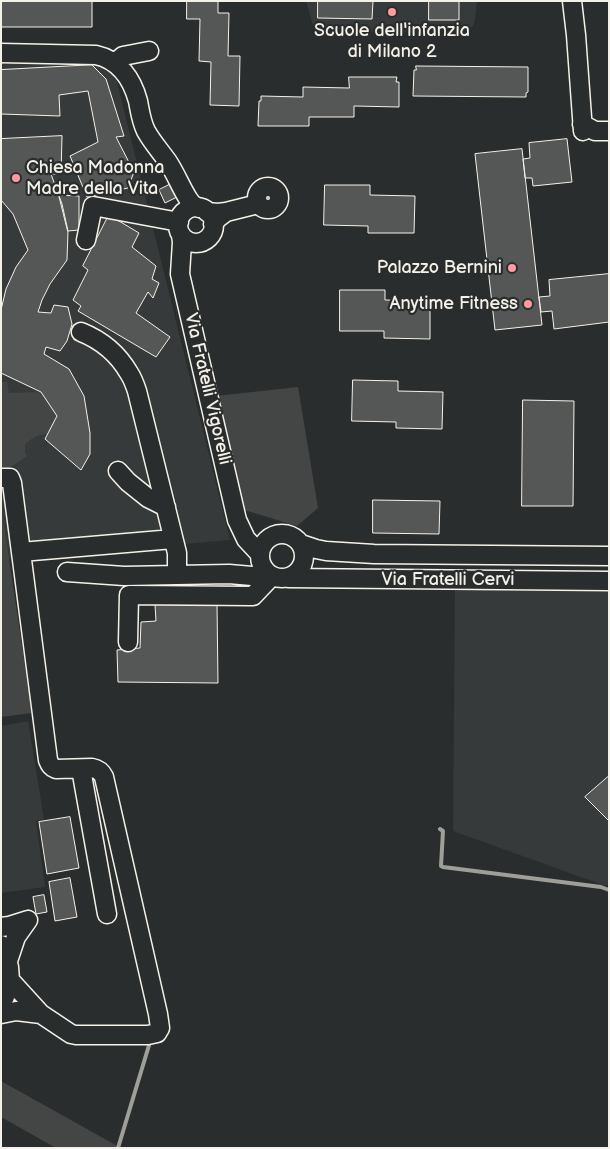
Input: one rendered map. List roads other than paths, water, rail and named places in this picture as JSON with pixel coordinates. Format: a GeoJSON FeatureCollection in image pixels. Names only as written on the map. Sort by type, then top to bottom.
{"type":"FeatureCollection","features":[{"type":"Feature","properties":{"kind":"street"},"geometry":{"type":"LineString","coordinates":[[572,1],[583,127],[595,131],[609,131]]}},
{"type":"Feature","properties":{"kind":"street"},"geometry":{"type":"LineString","coordinates":[[115,63],[124,56],[149,51]]}},
{"type":"Feature","properties":{"kind":"street"},"geometry":{"type":"LineString","coordinates":[[1,53],[96,55],[115,63],[125,74],[135,91],[146,130],[170,165],[192,204],[194,219],[186,240],[197,243]]}},
{"type":"Feature","properties":{"kind":"street"},"geometry":{"type":"LineString","coordinates":[[86,240],[93,206],[194,219],[218,218],[226,212],[258,204]]}},
{"type":"Feature","properties":{"kind":"street"},"geometry":{"type":"LineString","coordinates":[[180,262],[189,248],[204,241],[212,231],[194,219]]}},
{"type":"Feature","properties":{"kind":"street","name":"Via Fratelli Vigorelli"},"geometry":{"type":"LineString","coordinates":[[194,219],[182,242],[180,274],[236,516],[242,533],[270,568]]}},
{"type":"Feature","properties":{"kind":"street"},"geometry":{"type":"LineString","coordinates":[[81,332],[93,336],[118,358],[130,374],[138,391],[177,553],[178,575]]}},
{"type":"Feature","properties":{"kind":"street"},"geometry":{"type":"LineString","coordinates":[[118,471],[148,498],[166,508]]}},
{"type":"Feature","properties":{"kind":"street"},"geometry":{"type":"LineString","coordinates":[[1,478],[10,478],[12,483],[48,760],[52,767],[56,769],[98,769],[102,772],[160,1028],[157,1033],[152,1035],[76,1035],[68,1032],[41,1014],[10,980]]}},
{"type":"Feature","properties":{"kind":"street"},"geometry":{"type":"LineString","coordinates":[[67,572],[124,576],[229,574],[244,570],[270,568],[298,572],[304,561],[304,549],[301,544],[292,536],[286,534],[275,535],[257,532],[236,516]]}},
{"type":"Feature","properties":{"kind":"street"},"geometry":{"type":"LineString","coordinates":[[270,568],[262,548],[265,542],[275,535]]}},
{"type":"Feature","properties":{"kind":"street"},"geometry":{"type":"LineString","coordinates":[[22,552],[173,539]]}},
{"type":"Feature","properties":{"kind":"street","name":"Via Fratelli Cervi"},"geometry":{"type":"LineString","coordinates":[[301,544],[321,551],[374,554],[609,556]]}},
{"type":"Feature","properties":{"kind":"street"},"geometry":{"type":"LineString","coordinates":[[128,642],[129,595],[253,596],[270,568]]}},
{"type":"Feature","properties":{"kind":"street","name":"Via Fratelli Cervi"},"geometry":{"type":"LineString","coordinates":[[270,568],[609,581]]}},
{"type":"Feature","properties":{"kind":"street"},"geometry":{"type":"LineString","coordinates":[[81,769],[108,914]]}},
{"type":"Feature","properties":{"kind":"street"},"geometry":{"type":"LineString","coordinates":[[1,926],[9,926],[28,920],[5,953],[10,980],[1,1004]]}},
{"type":"Feature","properties":{"kind":"street"},"geometry":{"type":"LineString","coordinates":[[1,1014],[16,1011],[41,1014]]}},
{"type":"Feature","properties":{"kind":"waterway"},"geometry":{"type":"LineString","coordinates":[[440,829],[443,831],[441,866],[443,867],[601,887],[609,890]]}},
{"type":"Feature","properties":{"kind":"waterway"},"geometry":{"type":"LineString","coordinates":[[118,1148],[150,1042]]}},
{"type":"Feature","properties":{"kind":"place","name":"Scuole dell'infanzia di Milano 2"},"geometry":{"type":"Point","coordinates":[392,12]}},
{"type":"Feature","properties":{"kind":"place","name":"Chiesa Madonna Madre della Vita"},"geometry":{"type":"Point","coordinates":[16,178]}},
{"type":"Feature","properties":{"kind":"place","name":"Palazzo Bernini"},"geometry":{"type":"Point","coordinates":[512,268]}},
{"type":"Feature","properties":{"kind":"place","name":"Anytime Fitness"},"geometry":{"type":"Point","coordinates":[528,304]}}]}
